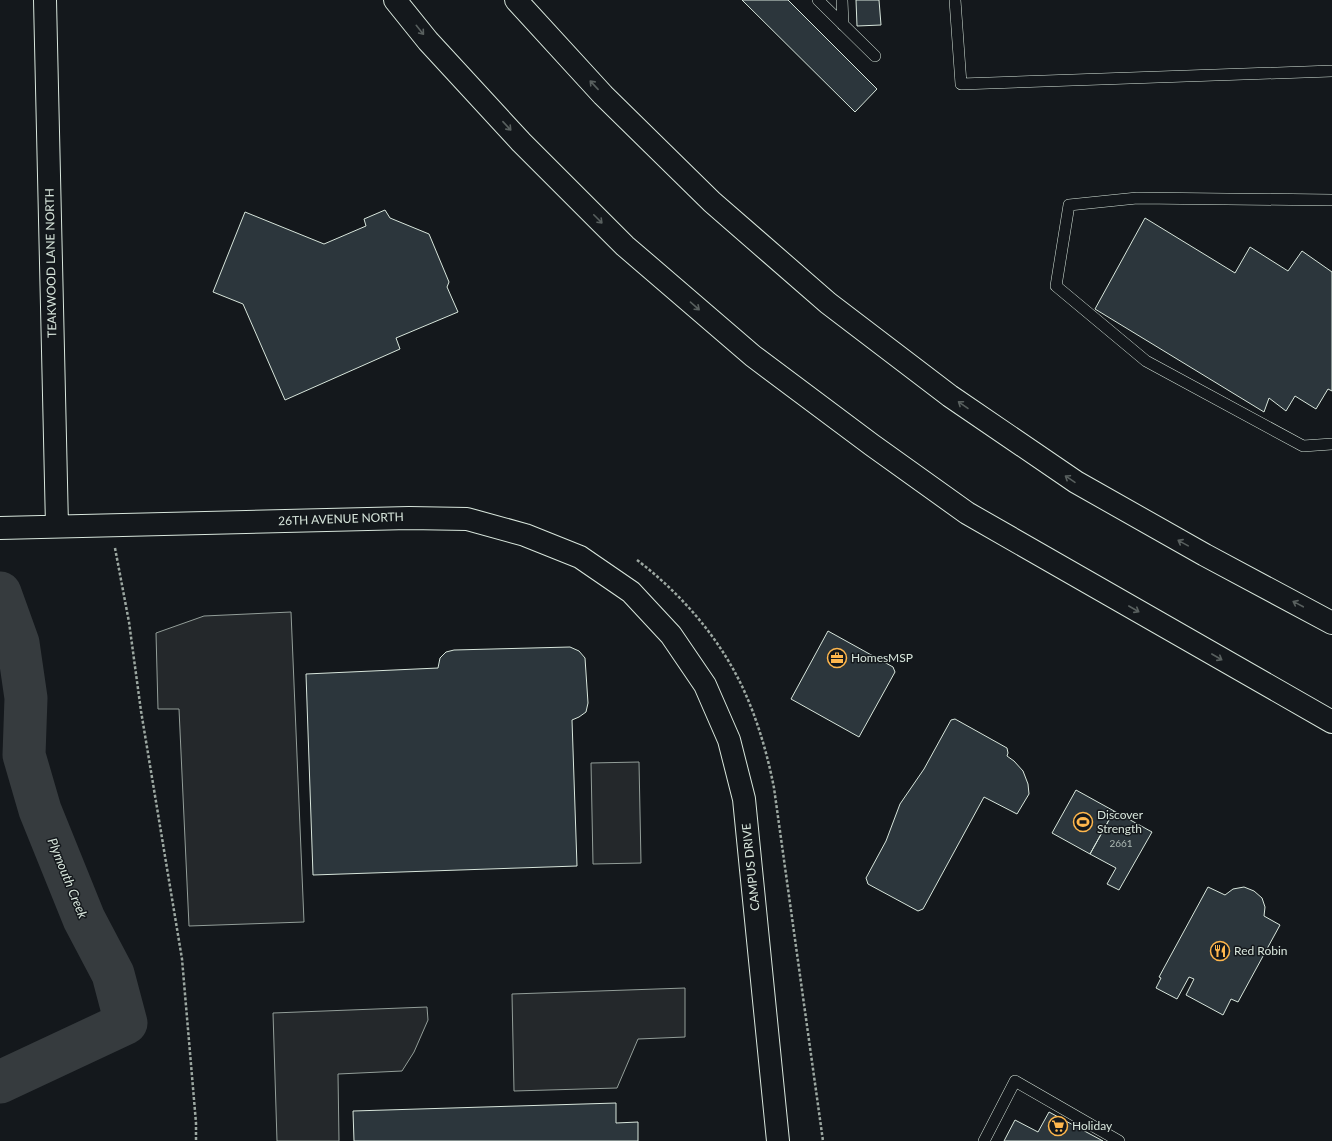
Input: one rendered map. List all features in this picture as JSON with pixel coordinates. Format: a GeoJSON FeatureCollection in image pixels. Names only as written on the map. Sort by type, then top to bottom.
{"type":"FeatureCollection","features":[{"type":"Feature","properties":{"kind":"main road","name":"TEAKWOOD LANE NORTH"},"geometry":{"type":"LineString","coordinates":[[45,0],[57,526]]}},
{"type":"Feature","properties":{"kind":"main road"},"geometry":{"type":"LineString","coordinates":[[395,0],[428,41],[521,142],[625,246],[753,356],[872,445],[967,513],[1332,722]]}},
{"type":"Feature","properties":{"kind":"main road"},"geometry":{"type":"LineString","coordinates":[[516,0],[603,95],[712,202],[828,303],[950,396],[1076,482],[1205,555],[1332,623]]}},
{"type":"Feature","properties":{"kind":"main road","name":"26TH AVENUE NORTH"},"geometry":{"type":"LineString","coordinates":[[0,528],[409,518],[467,519],[525,535],[580,557],[631,592],[654,616]]}},
{"type":"Feature","properties":{"kind":"main road","name":"CAMPUS DRIVE"},"geometry":{"type":"LineString","coordinates":[[654,616],[671,634],[705,685],[729,740],[744,799],[778,1141]]}},
{"type":"Feature","properties":{"kind":"lane"},"geometry":{"type":"LineString","coordinates":[[818,0],[875,56]]}},
{"type":"Feature","properties":{"kind":"lane"},"geometry":{"type":"LineString","coordinates":[[842,0],[843,25]]}},
{"type":"Feature","properties":{"kind":"lane"},"geometry":{"type":"LineString","coordinates":[[955,0],[960,84],[1332,71]]}},
{"type":"Feature","properties":{"kind":"lane"},"geometry":{"type":"LineString","coordinates":[[1332,200],[1137,198],[1069,205],[1056,286],[1146,361],[1303,446],[1332,444]]}},
{"type":"Feature","properties":{"kind":"lane"},"geometry":{"type":"LineString","coordinates":[[984,1141],[1015,1082],[1119,1141]]}},
{"type":"Feature","properties":{"kind":"path"},"geometry":{"type":"LineString","coordinates":[[111,525],[129,622],[141,711],[182,959],[196,1123],[196,1141]]}},
{"type":"Feature","properties":{"kind":"shaded area"},"geometry":{"type":"Polygon","coordinates":[[[291,612],[304,922],[189,926],[179,709],[158,709],[156,633],[204,616],[291,612]]]}},
{"type":"Feature","properties":{"kind":"shaded area"},"geometry":{"type":"Polygon","coordinates":[[[639,762],[641,863],[593,864],[591,763],[639,762]]]}},
{"type":"Feature","properties":{"kind":"shaded area"},"geometry":{"type":"Polygon","coordinates":[[[685,988],[685,1037],[638,1039],[617,1088],[514,1091],[512,994],[685,988]]]}},
{"type":"Feature","properties":{"kind":"shaded area"},"geometry":{"type":"Polygon","coordinates":[[[427,1007],[428,1020],[414,1052],[402,1071],[338,1074],[339,1141],[277,1141],[273,1013],[427,1007]]]}},
{"type":"Feature","properties":{"kind":"building"},"geometry":{"type":"Polygon","coordinates":[[[742,0],[788,0],[877,89],[855,112],[742,0]]]}},
{"type":"Feature","properties":{"kind":"building"},"geometry":{"type":"Polygon","coordinates":[[[856,0],[879,0],[881,25],[857,26],[856,0]]]}},
{"type":"Feature","properties":{"kind":"building"},"geometry":{"type":"Polygon","coordinates":[[[385,210],[390,218],[429,234],[449,282],[447,287],[458,312],[396,338],[400,349],[285,400],[243,304],[213,292],[245,212],[324,244],[366,226],[364,219],[385,210]]]}},
{"type":"Feature","properties":{"kind":"building"},"geometry":{"type":"Polygon","coordinates":[[[1145,218],[1235,273],[1250,247],[1288,271],[1302,251],[1332,272],[1332,391],[1328,389],[1316,409],[1295,396],[1286,411],[1269,398],[1264,412],[1095,309],[1145,218]]]}},
{"type":"Feature","properties":{"kind":"building"},"geometry":{"type":"Polygon","coordinates":[[[828,631],[893,667],[895,672],[859,737],[791,699],[828,631]]]}},
{"type":"Feature","properties":{"kind":"building"},"geometry":{"type":"Polygon","coordinates":[[[570,647],[579,651],[585,658],[588,703],[586,712],[572,720],[577,866],[313,875],[306,674],[438,668],[440,658],[446,652],[454,650],[570,647]]]}},
{"type":"Feature","properties":{"kind":"building"},"geometry":{"type":"Polygon","coordinates":[[[955,719],[1007,748],[1007,756],[1023,771],[1028,784],[1029,794],[1017,814],[984,797],[923,909],[918,911],[868,884],[866,878],[886,841],[900,804],[924,769],[951,720],[955,719]]]}},
{"type":"Feature","properties":{"kind":"building","name":"Discover Strength"},"geometry":{"type":"Polygon","coordinates":[[[1076,790],[1114,811],[1090,854],[1052,833],[1076,790]]]}},
{"type":"Feature","properties":{"kind":"building"},"geometry":{"type":"Polygon","coordinates":[[[1114,811],[1152,832],[1119,890],[1107,884],[1116,868],[1090,854],[1114,811]]]}},
{"type":"Feature","properties":{"kind":"building","name":"Red Robin"},"geometry":{"type":"Polygon","coordinates":[[[1208,887],[1225,895],[1233,889],[1244,887],[1254,891],[1262,898],[1265,907],[1264,916],[1280,925],[1238,1002],[1231,999],[1223,1015],[1186,995],[1194,979],[1189,977],[1177,999],[1156,988],[1161,978],[1159,977],[1208,887]]]}},
{"type":"Feature","properties":{"kind":"building"},"geometry":{"type":"Polygon","coordinates":[[[616,1103],[616,1123],[638,1122],[638,1141],[354,1141],[353,1111],[616,1103]]]}},
{"type":"Feature","properties":{"kind":"building","name":"Holiday"},"geometry":{"type":"Polygon","coordinates":[[[1049,1112],[1103,1141],[1004,1141],[1015,1120],[1038,1132],[1049,1112]]]}},
{"type":"Feature","properties":{"kind":"waterway","name":"Plymouth Creek"},"geometry":{"type":"LineString","coordinates":[[0,593],[18,643],[26,698],[24,755],[40,810],[84,919],[113,974],[126,1023],[0,1082]]}},
{"type":"Feature","properties":{"kind":"place","name":"HomesMSP"},"geometry":{"type":"Point","coordinates":[837,658]}},
{"type":"Feature","properties":{"kind":"place","name":"Discover Strength"},"geometry":{"type":"Point","coordinates":[1083,822]}},
{"type":"Feature","properties":{"kind":"place","name":"Red Robin"},"geometry":{"type":"Point","coordinates":[1220,951]}},
{"type":"Feature","properties":{"kind":"place","name":"Holiday"},"geometry":{"type":"Point","coordinates":[1058,1126]}}]}
